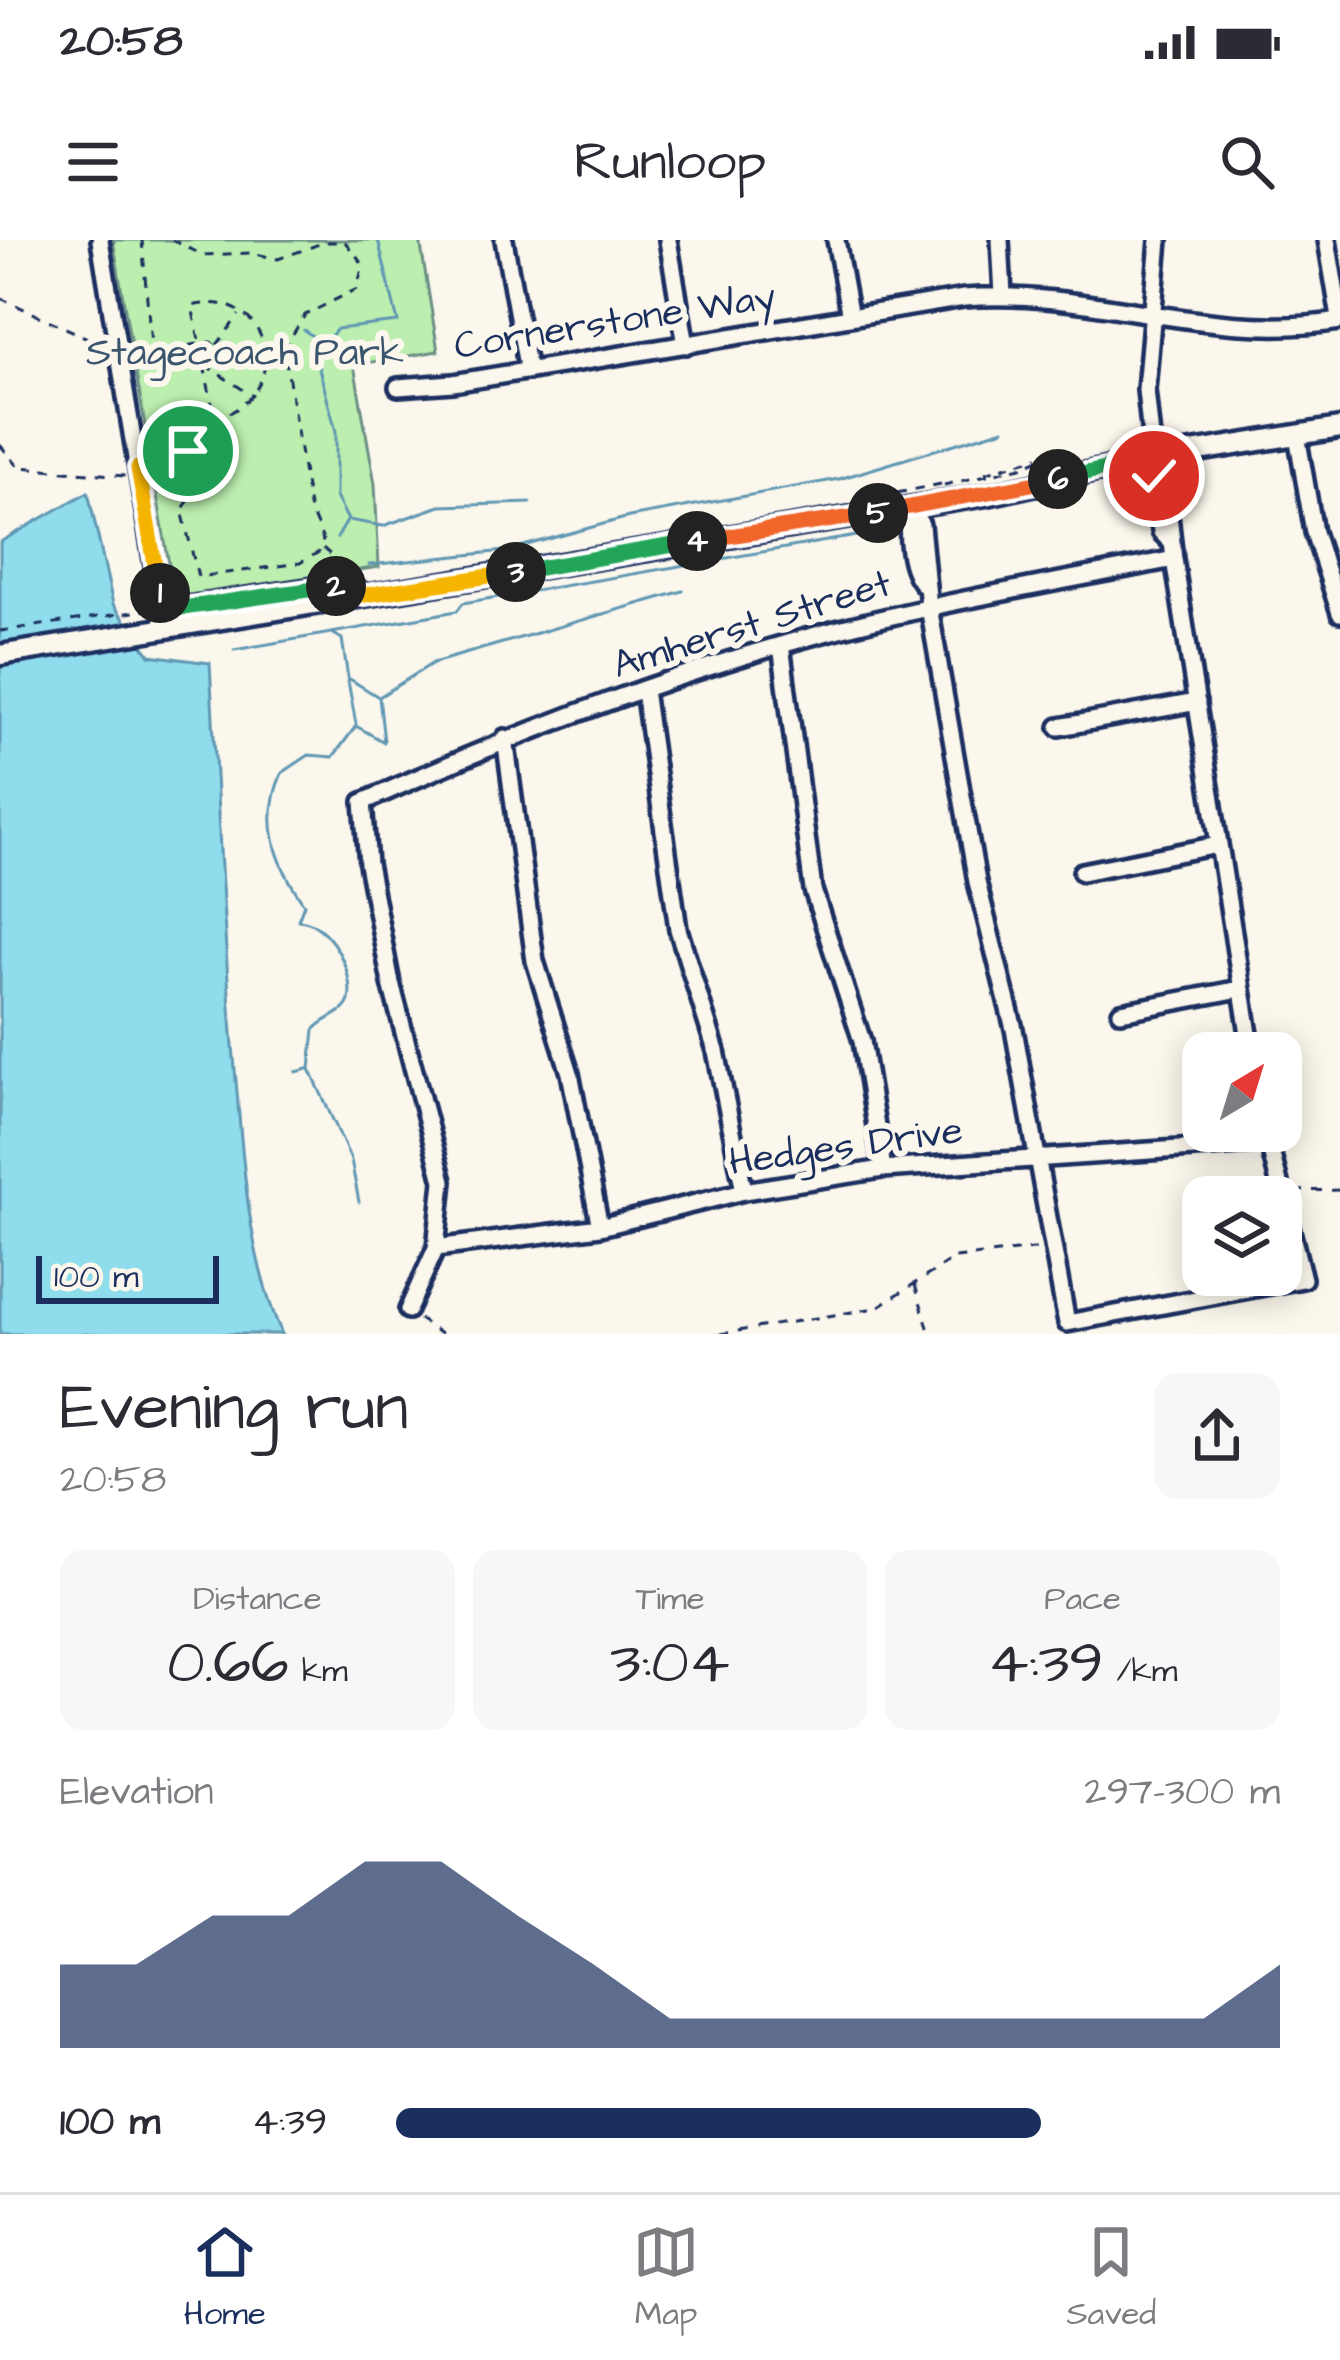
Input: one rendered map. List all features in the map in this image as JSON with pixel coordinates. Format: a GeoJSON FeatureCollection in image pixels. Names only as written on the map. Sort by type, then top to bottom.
{"type":"FeatureCollection","features":[{"type":"Feature","properties":{"kind":"main road"},"geometry":{"type":"LineString","coordinates":[[0,655],[910,508],[1155,458],[1340,428]]}},
{"type":"Feature","properties":{"kind":"main road"},"geometry":{"type":"LineString","coordinates":[[153,601],[183,608],[330,586],[365,595]]}},
{"type":"Feature","properties":{"kind":"street"},"geometry":{"type":"LineString","coordinates":[[100,240],[153,601],[164,627]]}},
{"type":"Feature","properties":{"kind":"street"},"geometry":{"type":"LineString","coordinates":[[504,240],[528,371]]}},
{"type":"Feature","properties":{"kind":"street"},"geometry":{"type":"LineString","coordinates":[[668,240],[686,345]]}},
{"type":"Feature","properties":{"kind":"street"},"geometry":{"type":"LineString","coordinates":[[836,240],[850,317]]}},
{"type":"Feature","properties":{"kind":"street"},"geometry":{"type":"LineString","coordinates":[[1000,240],[1003,295]]}},
{"type":"Feature","properties":{"kind":"street"},"geometry":{"type":"LineString","coordinates":[[1159,240],[1146,390],[1161,532],[1172,542],[1248,1032]]}},
{"type":"Feature","properties":{"kind":"street"},"geometry":{"type":"LineString","coordinates":[[1327,240],[1340,320]]}},
{"type":"Feature","properties":{"kind":"street","name":"Cornerstone Way"},"geometry":{"type":"LineString","coordinates":[[398,387],[528,371],[1003,295],[1045,295],[1152,315],[1285,330],[1340,320]]}},
{"type":"Feature","properties":{"kind":"street"},"geometry":{"type":"LineString","coordinates":[[132,472],[181,460],[195,428]]}},
{"type":"Feature","properties":{"kind":"street"},"geometry":{"type":"LineString","coordinates":[[1297,435],[1314,532],[1340,613]]}},
{"type":"Feature","properties":{"kind":"street"},"geometry":{"type":"LineString","coordinates":[[910,508],[908,527],[916,578],[926,587],[977,882],[1014,1029],[1067,1323],[1212,1296]]}},
{"type":"Feature","properties":{"kind":"street","name":"Amherst Street"},"geometry":{"type":"LineString","coordinates":[[436,1248],[443,1181],[392,983],[368,864],[363,802],[505,738],[781,645],[929,607],[1174,560]]}},
{"type":"Feature","properties":{"kind":"street"},"geometry":{"type":"LineString","coordinates":[[781,645],[813,890],[862,1041],[883,1169]]}},
{"type":"Feature","properties":{"kind":"street"},"geometry":{"type":"LineString","coordinates":[[644,690],[677,929],[716,1051],[744,1191]]}},
{"type":"Feature","properties":{"kind":"street"},"geometry":{"type":"LineString","coordinates":[[1060,728],[1197,702]]}},
{"type":"Feature","properties":{"kind":"street"},"geometry":{"type":"LineString","coordinates":[[505,738],[535,961],[570,1073],[600,1227]]}},
{"type":"Feature","properties":{"kind":"street"},"geometry":{"type":"LineString","coordinates":[[1082,872],[1218,845]]}},
{"type":"Feature","properties":{"kind":"street"},"geometry":{"type":"LineString","coordinates":[[1121,1012],[1240,988]]}},
{"type":"Feature","properties":{"kind":"street","name":"Hedges Drive"},"geometry":{"type":"LineString","coordinates":[[436,1248],[600,1227],[744,1191],[883,1169],[1182,1145]]}},
{"type":"Feature","properties":{"kind":"street"},"geometry":{"type":"LineString","coordinates":[[408,1310],[436,1248]]}},
{"type":"Feature","properties":{"kind":"path"},"geometry":{"type":"LineString","coordinates":[[142,240],[151,345],[165,349],[200,342],[217,345],[228,358],[284,348]]}},
{"type":"Feature","properties":{"kind":"path"},"geometry":{"type":"LineString","coordinates":[[172,240],[203,255],[252,253],[278,259],[325,242],[351,244],[363,264],[357,289],[304,314],[284,348],[309,507],[322,547],[348,571]]}},
{"type":"Feature","properties":{"kind":"path"},"geometry":{"type":"LineString","coordinates":[[0,298],[104,346]]}},
{"type":"Feature","properties":{"kind":"path"},"geometry":{"type":"LineString","coordinates":[[195,428],[238,412],[254,397],[267,372],[266,351],[249,318],[229,306],[192,306],[212,420]]}},
{"type":"Feature","properties":{"kind":"path"},"geometry":{"type":"LineString","coordinates":[[217,345],[240,313]]}},
{"type":"Feature","properties":{"kind":"path"},"geometry":{"type":"LineString","coordinates":[[204,364],[254,397]]}},
{"type":"Feature","properties":{"kind":"path"},"geometry":{"type":"LineString","coordinates":[[0,445],[19,467],[132,472]]}},
{"type":"Feature","properties":{"kind":"path"},"geometry":{"type":"LineString","coordinates":[[196,450],[204,474],[182,510],[198,577],[300,563],[322,547]]}},
{"type":"Feature","properties":{"kind":"path"},"geometry":{"type":"LineString","coordinates":[[894,494],[1057,451]]}},
{"type":"Feature","properties":{"kind":"path"},"geometry":{"type":"LineString","coordinates":[[0,631],[153,601]]}},
{"type":"Feature","properties":{"kind":"path"},"geometry":{"type":"LineString","coordinates":[[1302,1191],[1340,1190]]}},
{"type":"Feature","properties":{"kind":"path"},"geometry":{"type":"LineString","coordinates":[[720,1334],[876,1308],[955,1258],[1027,1254],[1053,1244]]}},
{"type":"Feature","properties":{"kind":"path"},"geometry":{"type":"LineString","coordinates":[[915,1283],[930,1334]]}},
{"type":"Feature","properties":{"kind":"path"},"geometry":{"type":"LineString","coordinates":[[408,1310],[441,1334]]}},
{"type":"Feature","properties":{"kind":"green space","name":"Stagecoach Park"},"geometry":{"type":"Polygon","coordinates":[[[113,240],[420,240],[438,351],[354,365],[375,484],[379,567],[188,597],[172,582],[113,240]]]}},
{"type":"Feature","properties":{"kind":"water"},"geometry":{"type":"Polygon","coordinates":[[[88,492],[113,604],[150,655],[210,663],[228,985],[246,1184],[262,1276],[282,1334],[0,1334],[0,542],[88,492]]]}},
{"type":"Feature","properties":{"kind":"waterway"},"geometry":{"type":"LineString","coordinates":[[378,240],[398,322],[337,329],[315,354],[336,431],[336,497],[348,520],[383,526],[440,506],[530,503]]}},
{"type":"Feature","properties":{"kind":"waterway"},"geometry":{"type":"LineString","coordinates":[[304,330],[319,341]]}},
{"type":"Feature","properties":{"kind":"waterway"},"geometry":{"type":"LineString","coordinates":[[369,565],[505,551],[629,517],[839,479],[1004,429]]}},
{"type":"Feature","properties":{"kind":"waterway"},"geometry":{"type":"LineString","coordinates":[[337,538],[347,521]]}},
{"type":"Feature","properties":{"kind":"waterway"},"geometry":{"type":"LineString","coordinates":[[234,650],[457,611],[463,603],[874,533]]}},
{"type":"Feature","properties":{"kind":"waterway"},"geometry":{"type":"LineString","coordinates":[[359,1202],[351,1160],[310,1069],[314,1030],[347,1005],[348,976],[329,938],[298,920],[304,904],[279,857],[272,825],[282,773],[309,755],[333,757],[356,726],[384,742],[379,697],[433,663],[683,591]]}},
{"type":"Feature","properties":{"kind":"waterway"},"geometry":{"type":"LineString","coordinates":[[332,633],[342,639],[348,678],[377,696]]}},
{"type":"Feature","properties":{"kind":"waterway"},"geometry":{"type":"LineString","coordinates":[[348,681],[356,724]]}},
{"type":"Feature","properties":{"kind":"waterway"},"geometry":{"type":"LineString","coordinates":[[296,1072],[308,1069]]}},
{"type":"Feature","properties":{"kind":"route"},"geometry":{"type":"LineString","coordinates":[[188,451],[171,465],[138,468],[158,592],[183,608],[330,586],[365,595],[506,574],[987,495],[1155,458],[1154,476]]}}]}
